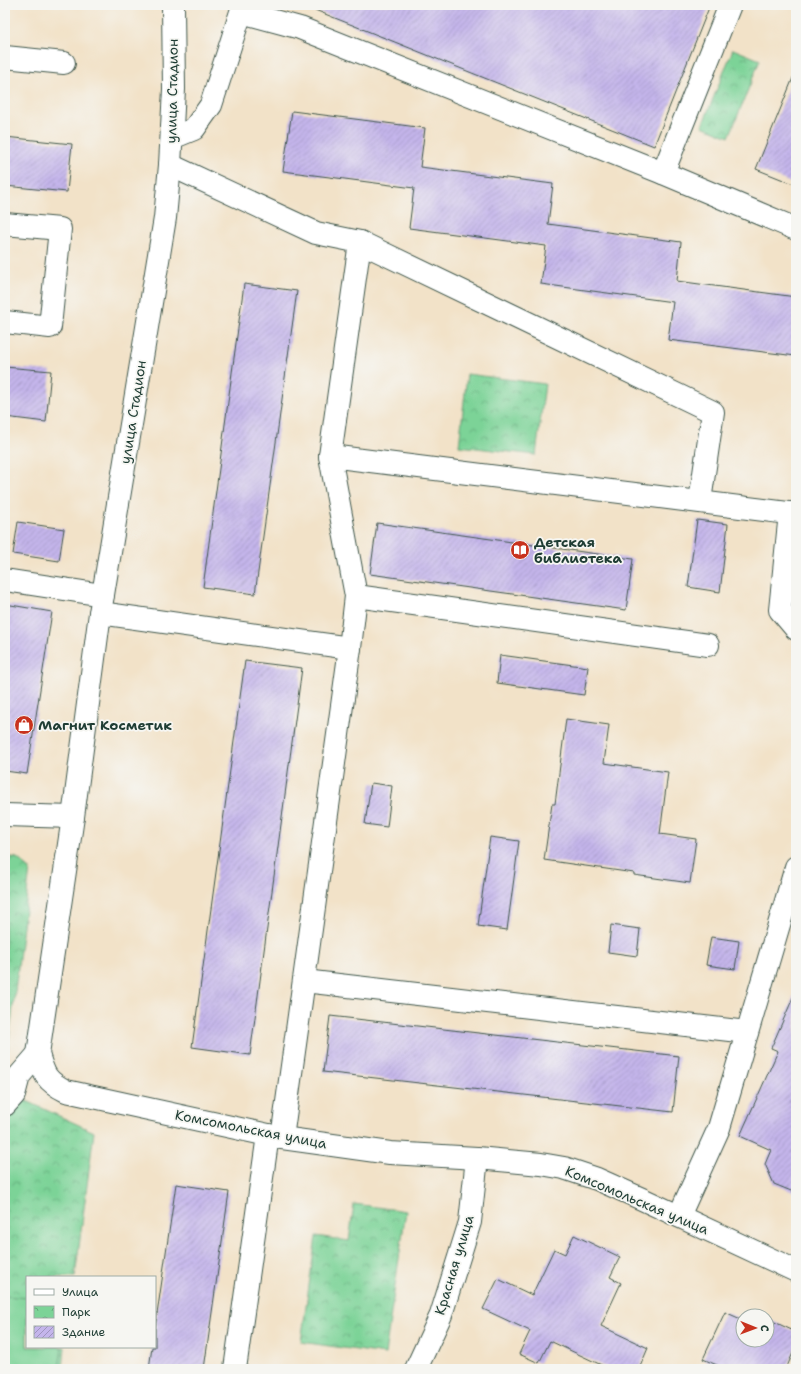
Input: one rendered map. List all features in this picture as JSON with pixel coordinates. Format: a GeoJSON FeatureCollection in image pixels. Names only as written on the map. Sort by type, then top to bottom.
{"type":"FeatureCollection","features":[{"type":"Feature","properties":{"kind":"street","name":"улица Стадион"},"geometry":{"type":"LineString","coordinates":[[73,817],[102,604],[165,218],[172,138],[174,89],[173,5]]}},
{"type":"Feature","properties":{"kind":"street"},"geometry":{"type":"LineString","coordinates":[[663,173],[730,5]]}},
{"type":"Feature","properties":{"kind":"street"},"geometry":{"type":"LineString","coordinates":[[172,138],[194,129],[211,105],[241,8],[300,28],[663,173],[796,229]]}},
{"type":"Feature","properties":{"kind":"street"},"geometry":{"type":"LineString","coordinates":[[5,57],[64,63]]}},
{"type":"Feature","properties":{"kind":"street"},"geometry":{"type":"LineString","coordinates":[[170,165],[316,233],[360,242],[713,412],[700,501]]}},
{"type":"Feature","properties":{"kind":"street"},"geometry":{"type":"LineString","coordinates":[[5,224],[60,229],[50,327],[5,322]]}},
{"type":"Feature","properties":{"kind":"street"},"geometry":{"type":"LineString","coordinates":[[235,1369],[275,1136],[304,981],[356,596],[330,456],[360,242]]}},
{"type":"Feature","properties":{"kind":"street"},"geometry":{"type":"LineString","coordinates":[[330,456],[793,513],[792,542],[780,610],[796,628]]}},
{"type":"Feature","properties":{"kind":"street"},"geometry":{"type":"LineString","coordinates":[[5,580],[102,604],[350,648]]}},
{"type":"Feature","properties":{"kind":"street"},"geometry":{"type":"LineString","coordinates":[[356,596],[708,645]]}},
{"type":"Feature","properties":{"kind":"street"},"geometry":{"type":"LineString","coordinates":[[5,814],[73,817]]}},
{"type":"Feature","properties":{"kind":"street","name":"Комсомольская улица"},"geometry":{"type":"LineString","coordinates":[[73,817],[38,1054],[42,1070],[52,1084],[66,1091],[275,1136],[390,1153],[477,1158],[541,1164],[564,1168],[596,1179],[680,1216],[796,1271]]}},
{"type":"Feature","properties":{"kind":"street"},"geometry":{"type":"LineString","coordinates":[[680,1216],[719,1128],[796,867]]}},
{"type":"Feature","properties":{"kind":"street"},"geometry":{"type":"LineString","coordinates":[[304,981],[747,1032]]}},
{"type":"Feature","properties":{"kind":"street"},"geometry":{"type":"LineString","coordinates":[[5,1105],[14,1095],[19,1076],[38,1054]]}},
{"type":"Feature","properties":{"kind":"street","name":"Красная улица"},"geometry":{"type":"LineString","coordinates":[[416,1369],[440,1315],[470,1222],[477,1158]]}},
{"type":"Feature","properties":{"kind":"green space"},"geometry":{"type":"Polygon","coordinates":[[[733,49],[760,60],[729,137],[702,126],[733,49]]]}},
{"type":"Feature","properties":{"kind":"green space"},"geometry":{"type":"Polygon","coordinates":[[[467,374],[545,384],[536,455],[459,446],[467,374]]]}},
{"type":"Feature","properties":{"kind":"green space"},"geometry":{"type":"Polygon","coordinates":[[[5,856],[17,858],[30,869],[5,1073],[5,856]]]}},
{"type":"Feature","properties":{"kind":"green space"},"geometry":{"type":"Polygon","coordinates":[[[5,1091],[94,1132],[75,1276],[26,1276],[26,1348],[65,1348],[63,1369],[5,1369],[5,1091]]]}},
{"type":"Feature","properties":{"kind":"green space"},"geometry":{"type":"Polygon","coordinates":[[[354,1204],[406,1211],[385,1354],[301,1342],[316,1236],[349,1241],[354,1204]]]}},
{"type":"Feature","properties":{"kind":"green space"},"geometry":{"type":"Polygon","coordinates":[[[5,1296],[26,1298],[26,1348],[62,1348],[59,1369],[5,1369],[5,1296]]]}},
{"type":"Feature","properties":{"kind":"building"},"geometry":{"type":"Polygon","coordinates":[[[305,5],[710,5],[654,146],[305,5]]]}},
{"type":"Feature","properties":{"kind":"building"},"geometry":{"type":"Polygon","coordinates":[[[796,73],[796,185],[756,169],[796,73]]]}},
{"type":"Feature","properties":{"kind":"building"},"geometry":{"type":"Polygon","coordinates":[[[292,111],[425,128],[420,167],[553,184],[548,224],[681,242],[677,281],[796,297],[796,356],[668,340],[673,302],[541,284],[546,246],[409,228],[414,188],[283,171],[292,111]]]}},
{"type":"Feature","properties":{"kind":"building"},"geometry":{"type":"Polygon","coordinates":[[[5,137],[72,144],[67,192],[5,186],[5,137]]]}},
{"type":"Feature","properties":{"kind":"building"},"geometry":{"type":"Polygon","coordinates":[[[244,284],[297,291],[255,594],[203,587],[244,284]]]}},
{"type":"Feature","properties":{"kind":"building"},"geometry":{"type":"Polygon","coordinates":[[[5,367],[51,371],[46,422],[5,417],[5,367]]]}},
{"type":"Feature","properties":{"kind":"building"},"geometry":{"type":"Polygon","coordinates":[[[697,520],[728,524],[720,592],[688,587],[697,520]]]}},
{"type":"Feature","properties":{"kind":"building"},"geometry":{"type":"Polygon","coordinates":[[[18,522],[64,529],[59,561],[13,554],[18,522]]]}},
{"type":"Feature","properties":{"kind":"building"},"geometry":{"type":"Polygon","coordinates":[[[377,523],[633,559],[626,610],[370,574],[377,523]]]}},
{"type":"Feature","properties":{"kind":"building"},"geometry":{"type":"Polygon","coordinates":[[[5,604],[52,612],[27,774],[5,771],[5,604]]]}},
{"type":"Feature","properties":{"kind":"building"},"geometry":{"type":"Polygon","coordinates":[[[500,655],[588,667],[584,695],[497,683],[500,655]]]}},
{"type":"Feature","properties":{"kind":"building"},"geometry":{"type":"Polygon","coordinates":[[[245,661],[302,668],[250,1055],[192,1047],[245,661]]]}},
{"type":"Feature","properties":{"kind":"building"},"geometry":{"type":"Polygon","coordinates":[[[566,719],[609,725],[604,763],[668,772],[660,834],[696,839],[690,883],[544,860],[552,804],[555,804],[566,719]]]}},
{"type":"Feature","properties":{"kind":"building"},"geometry":{"type":"Polygon","coordinates":[[[371,783],[392,786],[387,827],[365,824],[371,783]]]}},
{"type":"Feature","properties":{"kind":"building"},"geometry":{"type":"Polygon","coordinates":[[[490,837],[519,841],[507,930],[478,926],[490,837]]]}},
{"type":"Feature","properties":{"kind":"building"},"geometry":{"type":"Polygon","coordinates":[[[611,925],[640,929],[637,956],[608,952],[611,925]]]}},
{"type":"Feature","properties":{"kind":"building"},"geometry":{"type":"Polygon","coordinates":[[[711,937],[739,941],[735,969],[706,965],[711,937]]]}},
{"type":"Feature","properties":{"kind":"building"},"geometry":{"type":"Polygon","coordinates":[[[796,991],[796,1193],[774,1184],[765,1164],[771,1150],[740,1136],[778,1051],[771,1048],[796,991]]]}},
{"type":"Feature","properties":{"kind":"building"},"geometry":{"type":"Polygon","coordinates":[[[330,1016],[679,1056],[673,1112],[323,1072],[330,1016]]]}},
{"type":"Feature","properties":{"kind":"building"},"geometry":{"type":"Polygon","coordinates":[[[176,1184],[229,1192],[204,1369],[149,1369],[152,1348],[156,1348],[156,1321],[176,1184]]]}},
{"type":"Feature","properties":{"kind":"building"},"geometry":{"type":"Polygon","coordinates":[[[574,1235],[620,1257],[610,1277],[621,1283],[601,1326],[648,1348],[639,1369],[610,1369],[550,1341],[539,1363],[519,1354],[530,1331],[483,1309],[498,1279],[532,1295],[554,1249],[565,1254],[574,1235]]]}},
{"type":"Feature","properties":{"kind":"building"},"geometry":{"type":"Polygon","coordinates":[[[725,1312],[735,1316],[735,1348],[775,1348],[775,1322],[796,1332],[796,1346],[786,1369],[726,1369],[703,1359],[725,1312]]]}},
{"type":"Feature","properties":{"kind":"place","name":"Детская библиотека"},"geometry":{"type":"Point","coordinates":[520,550]}},
{"type":"Feature","properties":{"kind":"place","name":"Магнит Косметик"},"geometry":{"type":"Point","coordinates":[24,725]}}]}
